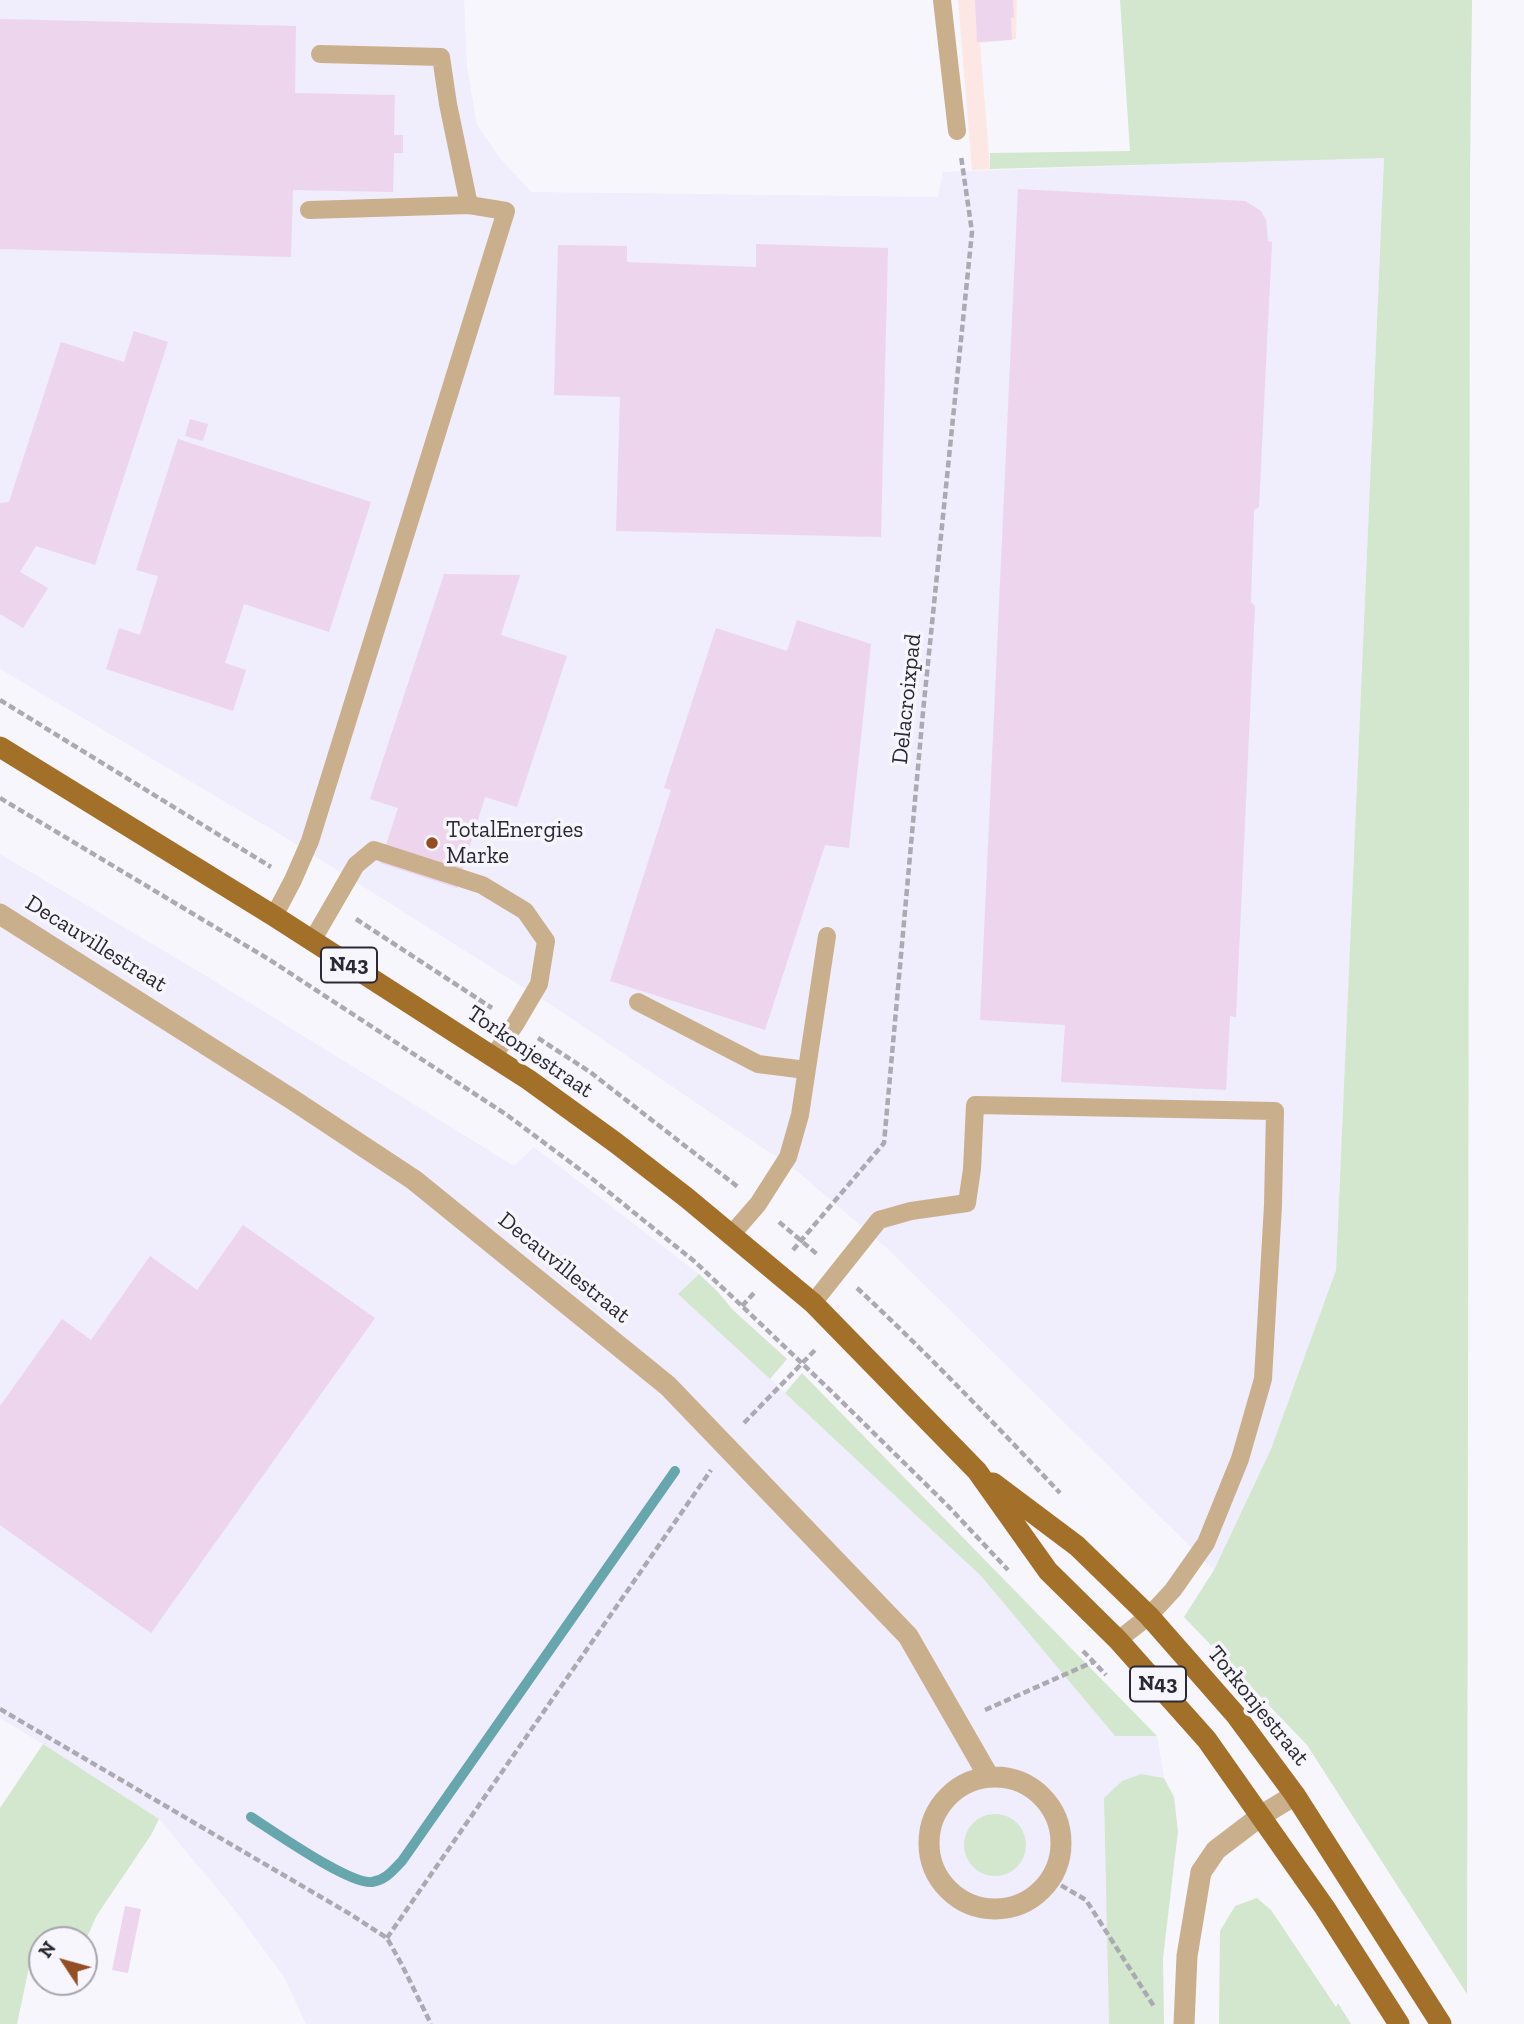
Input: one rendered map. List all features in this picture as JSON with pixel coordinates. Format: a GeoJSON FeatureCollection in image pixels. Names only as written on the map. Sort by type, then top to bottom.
{"type":"FeatureCollection","features":[{"type":"Feature","properties":{"kind":"main road","name":"Torkonjestraat"},"geometry":{"type":"LineString","coordinates":[[0,747],[274,916],[529,1080],[687,1198],[813,1303],[977,1471],[1077,1546],[1149,1616],[1235,1714],[1295,1795],[1441,2024]]}},
{"type":"Feature","properties":{"kind":"main road","name":"Torkonjestraat"},"geometry":{"type":"LineString","coordinates":[[977,1471],[1048,1571],[1118,1640],[1207,1740],[1325,1908],[1399,2024]]}},
{"type":"Feature","properties":{"kind":"street","name":"Decauvillestraat"},"geometry":{"type":"LineString","coordinates":[[0,914],[414,1180],[668,1386],[908,1636],[989,1777]]}},
{"type":"Feature","properties":{"kind":"street"},"geometry":{"type":"LineString","coordinates":[[989,1777],[1010,1778],[1030,1786],[1046,1800],[1057,1818],[1062,1839],[1060,1860],[1052,1880],[1036,1896],[1016,1907],[993,1910],[971,1906],[952,1895],[937,1877],[930,1856],[929,1833],[936,1812],[950,1794],[968,1782],[989,1777]]}},
{"type":"Feature","properties":{"kind":"street"},"geometry":{"type":"LineString","coordinates":[[1184,2024],[1187,1956],[1202,1872],[1216,1850],[1262,1815],[1295,1795]]}},
{"type":"Feature","properties":{"kind":"lane"},"geometry":{"type":"LineString","coordinates":[[942,0],[957,131]]}},
{"type":"Feature","properties":{"kind":"lane"},"geometry":{"type":"LineString","coordinates":[[320,54],[440,57],[469,205]]}},
{"type":"Feature","properties":{"kind":"lane"},"geometry":{"type":"LineString","coordinates":[[274,916],[310,841],[506,211],[469,205],[309,210]]}},
{"type":"Feature","properties":{"kind":"lane"},"geometry":{"type":"LineString","coordinates":[[312,941],[356,864],[374,850],[482,885],[525,911],[547,941],[539,984],[493,1057]]}},
{"type":"Feature","properties":{"kind":"lane"},"geometry":{"type":"LineString","coordinates":[[731,1235],[758,1204],[788,1157],[800,1115],[827,936]]}},
{"type":"Feature","properties":{"kind":"lane"},"geometry":{"type":"LineString","coordinates":[[638,1002],[758,1064],[806,1070]]}},
{"type":"Feature","properties":{"kind":"lane"},"geometry":{"type":"LineString","coordinates":[[813,1303],[879,1220],[911,1211],[967,1203],[972,1169],[975,1105],[1275,1111],[1264,1379],[1240,1459],[1206,1543],[1173,1590],[1149,1616],[1118,1640]]}},
{"type":"Feature","properties":{"kind":"path","name":"Delacroixpad"},"geometry":{"type":"LineString","coordinates":[[758,1204],[802,1241],[884,1143],[922,726],[972,232],[957,131]]}},
{"type":"Feature","properties":{"kind":"path"},"geometry":{"type":"LineString","coordinates":[[0,700],[293,880]]}},
{"type":"Feature","properties":{"kind":"path"},"geometry":{"type":"LineString","coordinates":[[0,798],[270,961],[507,1115],[590,1177],[694,1261],[802,1363],[751,1416]]}},
{"type":"Feature","properties":{"kind":"path"},"geometry":{"type":"LineString","coordinates":[[333,905],[590,1072],[758,1204]]}},
{"type":"Feature","properties":{"kind":"path"},"geometry":{"type":"LineString","coordinates":[[387,1938],[727,1446]]}},
{"type":"Feature","properties":{"kind":"path"},"geometry":{"type":"LineString","coordinates":[[958,1723],[1093,1662]]}},
{"type":"Feature","properties":{"kind":"path"},"geometry":{"type":"LineString","coordinates":[[0,1709],[387,1938],[431,2024]]}},
{"type":"Feature","properties":{"kind":"path"},"geometry":{"type":"LineString","coordinates":[[1052,1880],[1086,1900],[1158,2013]]}},
{"type":"Feature","properties":{"kind":"shaded area"},"geometry":{"type":"Polygon","coordinates":[[[0,0],[464,0],[467,67],[477,125],[500,158],[531,192],[938,197],[943,172],[1384,157],[1336,1270],[1271,1449],[1214,1570],[889,1250],[797,1171],[559,1010],[283,836],[0,669],[0,0]]]}},
{"type":"Feature","properties":{"kind":"shaded area"},"geometry":{"type":"Polygon","coordinates":[[[958,0],[1017,0],[1016,39],[980,43],[990,169],[972,170],[958,0]]]}},
{"type":"Feature","properties":{"kind":"shaded area"},"geometry":{"type":"Polygon","coordinates":[[[0,854],[198,971],[514,1166],[534,1147],[699,1274],[679,1294],[981,1576],[1115,1736],[1157,1736],[1164,1778],[1141,1774],[1122,1781],[1104,1798],[1109,2024],[306,2024],[284,1977],[234,1909],[159,1819],[0,1718],[0,854]]]}},
{"type":"Feature","properties":{"kind":"green space"},"geometry":{"type":"Polygon","coordinates":[[[1120,0],[1472,0],[1467,1994],[1307,1745],[1184,1617],[1214,1570],[1271,1449],[1336,1270],[1384,158],[990,169],[990,153],[1130,151],[1120,0]]]}},
{"type":"Feature","properties":{"kind":"green space"},"geometry":{"type":"Polygon","coordinates":[[[699,1274],[733,1310],[787,1359],[770,1379],[678,1294],[699,1274]]]}},
{"type":"Feature","properties":{"kind":"green space"},"geometry":{"type":"Polygon","coordinates":[[[802,1373],[1157,1736],[1115,1736],[981,1576],[785,1393],[802,1373]]]}},
{"type":"Feature","properties":{"kind":"green space"},"geometry":{"type":"Polygon","coordinates":[[[43,1744],[159,1819],[92,1926],[28,1926],[28,1972],[17,2024],[0,2024],[0,1808],[43,1744]]]}},
{"type":"Feature","properties":{"kind":"green space"},"geometry":{"type":"Polygon","coordinates":[[[1141,1774],[1164,1778],[1174,1797],[1178,1831],[1163,1958],[1164,2024],[1109,2024],[1104,1798],[1122,1781],[1141,1774]]]}},
{"type":"Feature","properties":{"kind":"green space"},"geometry":{"type":"Polygon","coordinates":[[[989,1814],[1001,1814],[1017,1823],[1024,1833],[1024,1857],[1017,1867],[1001,1876],[989,1876],[978,1871],[969,1862],[964,1851],[964,1839],[969,1828],[978,1819],[989,1814]]]}},
{"type":"Feature","properties":{"kind":"green space"},"geometry":{"type":"Polygon","coordinates":[[[1257,1898],[1271,1910],[1336,2007],[1338,2003],[1351,2024],[1219,2024],[1220,1931],[1235,1906],[1257,1898]]]}},
{"type":"Feature","properties":{"kind":"building"},"geometry":{"type":"Polygon","coordinates":[[[975,0],[1013,0],[1012,40],[977,42],[975,0]]]}},
{"type":"Feature","properties":{"kind":"building"},"geometry":{"type":"Polygon","coordinates":[[[0,19],[296,26],[295,93],[395,95],[394,135],[403,135],[403,153],[394,153],[393,192],[293,190],[291,257],[0,249],[0,19]]]}},
{"type":"Feature","properties":{"kind":"building"},"geometry":{"type":"Polygon","coordinates":[[[1018,189],[1245,201],[1261,211],[1266,220],[1268,241],[1272,242],[1259,507],[1254,510],[1251,602],[1255,606],[1236,1017],[1230,1016],[1226,1090],[1061,1082],[1065,1025],[980,1020],[1018,189]]]}},
{"type":"Feature","properties":{"kind":"building"},"geometry":{"type":"Polygon","coordinates":[[[756,244],[888,248],[881,537],[616,531],[620,397],[554,395],[558,245],[627,246],[627,262],[756,267],[756,244]]]}},
{"type":"Feature","properties":{"kind":"building"},"geometry":{"type":"Polygon","coordinates":[[[134,331],[168,342],[95,565],[36,546],[20,572],[48,588],[23,628],[0,614],[0,503],[9,502],[61,342],[124,362],[134,331]]]}},
{"type":"Feature","properties":{"kind":"building"},"geometry":{"type":"Polygon","coordinates":[[[190,419],[208,424],[203,441],[185,436],[190,419]]]}},
{"type":"Feature","properties":{"kind":"building"},"geometry":{"type":"Polygon","coordinates":[[[178,439],[371,502],[329,632],[244,604],[225,663],[246,670],[233,711],[106,669],[119,628],[140,635],[158,576],[136,570],[178,439]]]}},
{"type":"Feature","properties":{"kind":"building"},"geometry":{"type":"Polygon","coordinates":[[[444,574],[520,575],[501,635],[567,656],[517,807],[485,797],[457,888],[380,863],[398,808],[370,799],[444,574]]]}},
{"type":"Feature","properties":{"kind":"building"},"geometry":{"type":"Polygon","coordinates":[[[797,620],[871,644],[849,848],[825,845],[765,1030],[610,981],[671,790],[664,788],[716,628],[787,651],[797,620]]]}},
{"type":"Feature","properties":{"kind":"building"},"geometry":{"type":"Polygon","coordinates":[[[243,1225],[375,1318],[151,1633],[0,1525],[0,1406],[62,1319],[91,1340],[150,1256],[197,1290],[243,1225]]]}},
{"type":"Feature","properties":{"kind":"building"},"geometry":{"type":"Polygon","coordinates":[[[125,1906],[141,1909],[128,1973],[112,1970],[125,1906]]]}},
{"type":"Feature","properties":{"kind":"waterway"},"geometry":{"type":"LineString","coordinates":[[251,1817],[312,1856],[361,1881],[372,1882],[389,1874],[402,1861],[675,1471]]}},
{"type":"Feature","properties":{"kind":"place","name":"TotalEnergies Marke"},"geometry":{"type":"Point","coordinates":[432,843]}}]}
